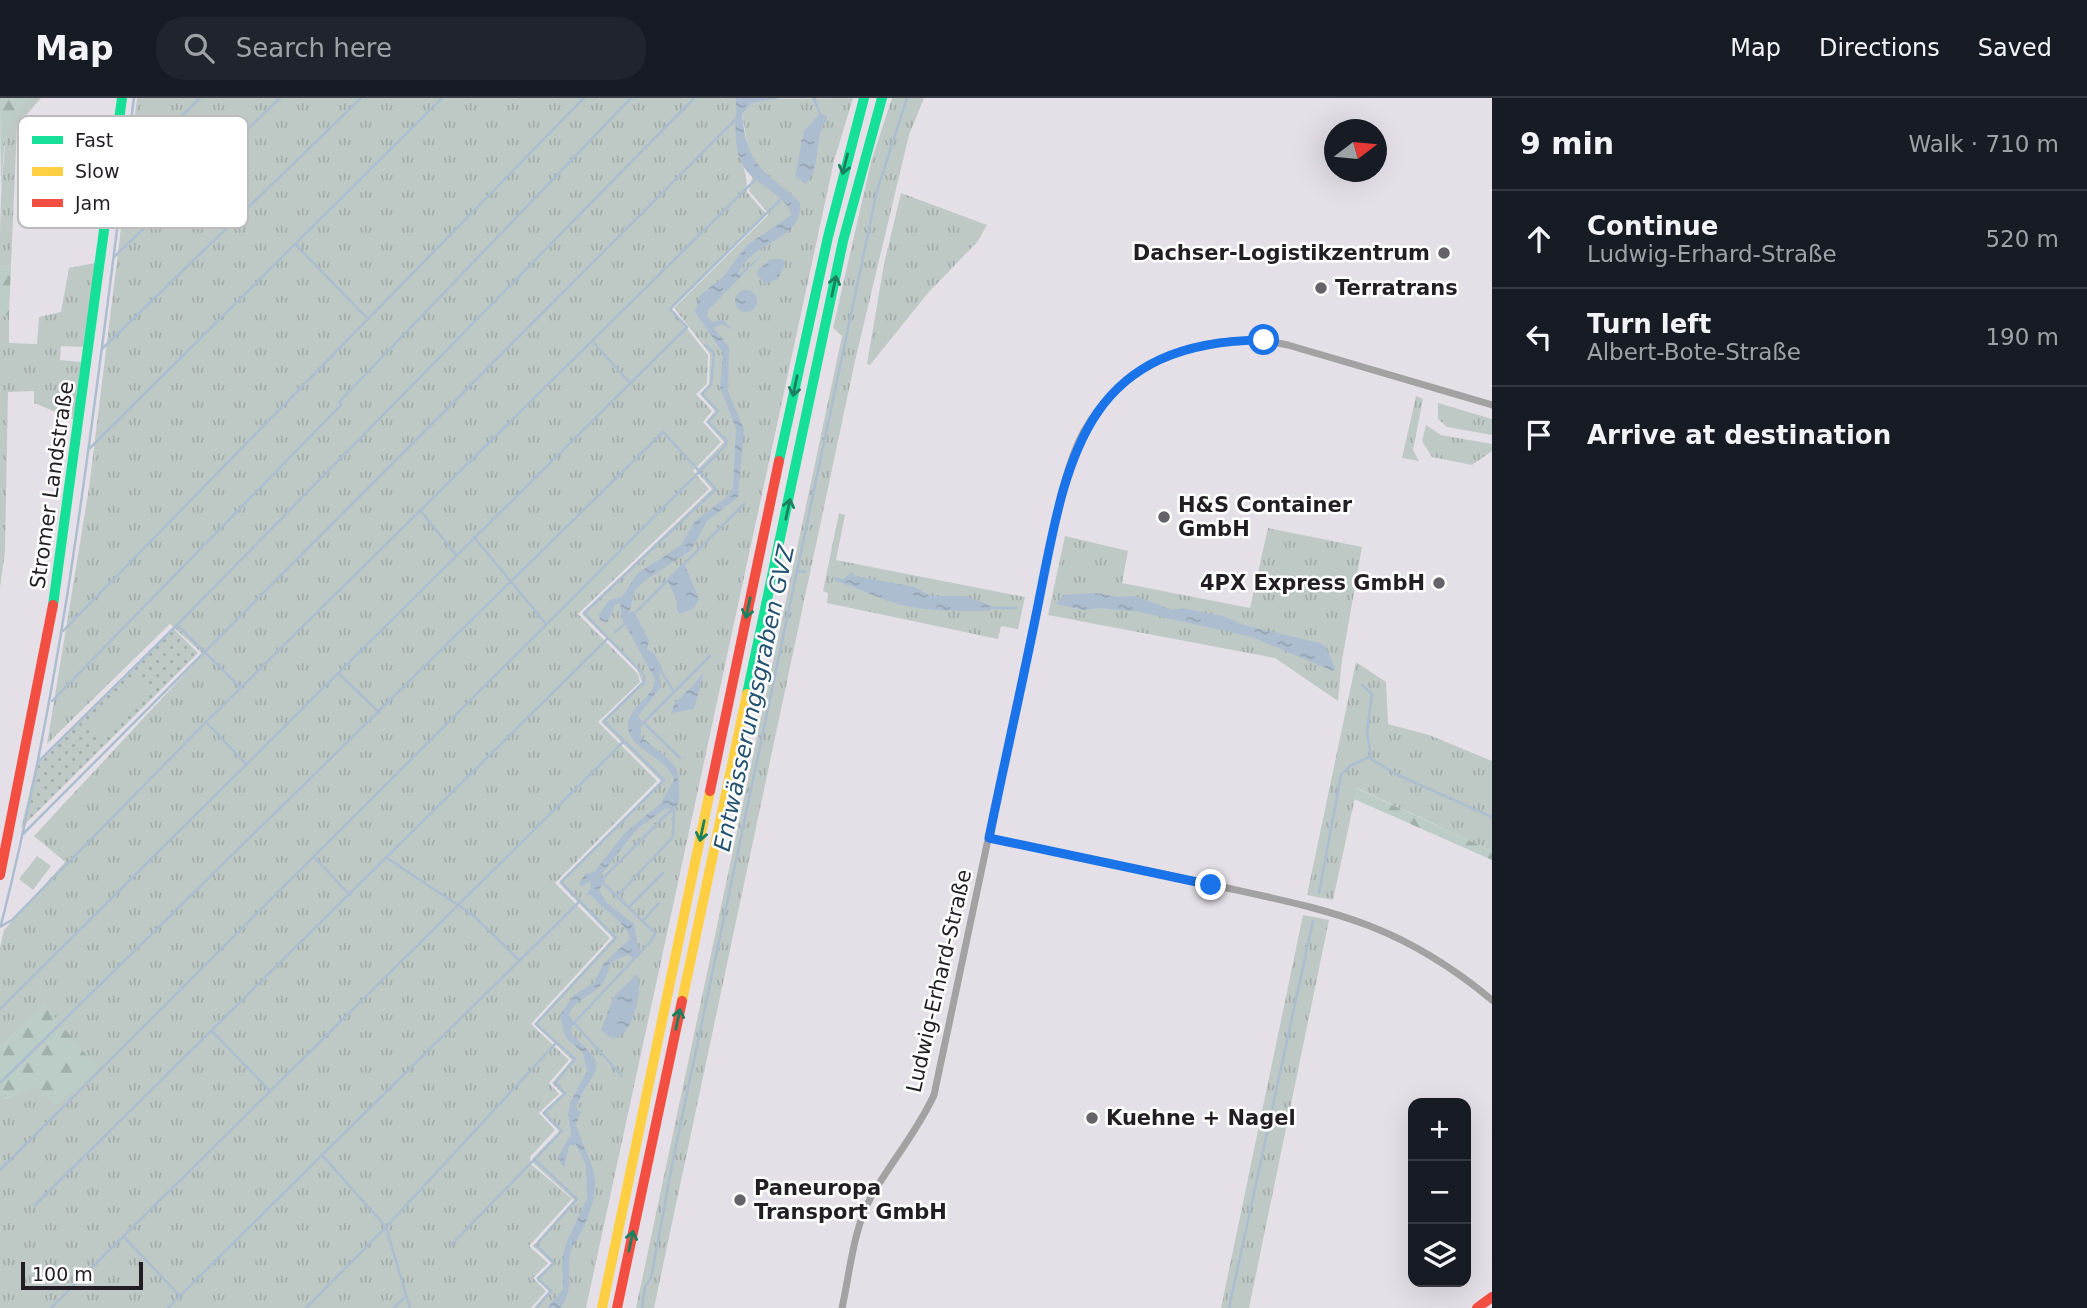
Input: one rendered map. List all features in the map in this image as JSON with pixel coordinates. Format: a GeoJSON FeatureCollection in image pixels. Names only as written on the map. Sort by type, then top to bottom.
{"type":"FeatureCollection","features":[{"type":"Feature","properties":{"kind":"main road","name":"Stromer Landstraße"},"geometry":{"type":"LineString","coordinates":[[120,116],[122,98]]}},
{"type":"Feature","properties":{"kind":"main road"},"geometry":{"type":"LineString","coordinates":[[602,1308],[768,512],[828,237],[864,98]]}},
{"type":"Feature","properties":{"kind":"main road"},"geometry":{"type":"LineString","coordinates":[[617,1308],[843,241],[882,98]]}},
{"type":"Feature","properties":{"kind":"main road","name":"Stromer Landstraße"},"geometry":{"type":"LineString","coordinates":[[0,875],[28,750],[64,550],[105,228]]}},
{"type":"Feature","properties":{"kind":"main road"},"geometry":{"type":"LineString","coordinates":[[1477,1308],[1492,1297]]}},
{"type":"Feature","properties":{"kind":"street","name":"Ludwig-Erhard-Straße"},"geometry":{"type":"LineString","coordinates":[[842,1308],[862,1218],[871,1198],[924,1117],[934,1095],[1061,494],[1071,459],[1096,414],[1126,382],[1160,359],[1196,346],[1225,340],[1264,340],[1492,405]]}},
{"type":"Feature","properties":{"kind":"street"},"geometry":{"type":"LineString","coordinates":[[989,838],[1338,913],[1417,946],[1492,1000]]}},
{"type":"Feature","properties":{"kind":"green space"},"geometry":{"type":"Polygon","coordinates":[[[0,98],[29,98],[13,119],[9,130],[1,191],[0,98]]]}},
{"type":"Feature","properties":{"kind":"green space"},"geometry":{"type":"Polygon","coordinates":[[[29,98],[41,98],[26,116],[18,116],[11,265],[0,267],[5,144],[13,114],[29,98]]]}},
{"type":"Feature","properties":{"kind":"green space"},"geometry":{"type":"Polygon","coordinates":[[[137,98],[736,98],[738,140],[747,192],[766,214],[671,308],[708,355],[707,384],[696,394],[712,411],[703,422],[721,442],[693,471],[709,489],[578,614],[638,674],[640,682],[598,722],[657,781],[555,883],[610,938],[531,1024],[569,1060],[549,1083],[559,1094],[539,1113],[555,1130],[530,1157],[531,1164],[572,1199],[529,1246],[548,1263],[533,1278],[546,1291],[531,1308],[0,1308],[0,1094],[6,1099],[36,1085],[62,1028],[44,1005],[0,1048],[0,947],[4,930],[65,862],[34,836],[203,654],[170,624],[47,744],[89,488],[121,228],[248,228],[248,116],[135,116],[137,98]]]}},
{"type":"Feature","properties":{"kind":"green space"},"geometry":{"type":"Polygon","coordinates":[[[853,98],[834,161],[586,1308],[534,1308],[549,1291],[536,1278],[552,1263],[533,1246],[574,1200],[533,1163],[533,1158],[559,1131],[542,1113],[563,1094],[552,1083],[572,1060],[534,1024],[613,938],[559,883],[661,781],[601,722],[642,682],[637,669],[582,614],[712,489],[696,471],[724,442],[706,422],[715,411],[700,394],[709,384],[710,354],[674,308],[769,214],[749,191],[755,164],[749,154],[742,114],[752,103],[763,99],[853,98]]]}},
{"type":"Feature","properties":{"kind":"green space"},"geometry":{"type":"Polygon","coordinates":[[[892,98],[924,98],[909,135],[855,361],[654,1308],[636,1308],[842,336],[833,328],[871,162],[892,98]]]}},
{"type":"Feature","properties":{"kind":"green space"},"geometry":{"type":"Polygon","coordinates":[[[901,193],[987,225],[978,241],[928,293],[870,365],[867,364],[884,264],[901,193]]]}},
{"type":"Feature","properties":{"kind":"green space"},"geometry":{"type":"Polygon","coordinates":[[[95,263],[83,347],[61,346],[60,360],[81,362],[75,420],[34,403],[34,391],[8,392],[5,552],[0,587],[0,316],[9,315],[9,343],[37,344],[39,317],[61,312],[69,268],[95,263]]]}},
{"type":"Feature","properties":{"kind":"green space"},"geometry":{"type":"Polygon","coordinates":[[[11,265],[9,315],[0,316],[0,267],[11,265]]]}},
{"type":"Feature","properties":{"kind":"green space"},"geometry":{"type":"Polygon","coordinates":[[[1416,396],[1423,399],[1413,450],[1419,461],[1402,458],[1416,396]]]}},
{"type":"Feature","properties":{"kind":"green space"},"geometry":{"type":"Polygon","coordinates":[[[1438,403],[1492,419],[1492,435],[1447,427],[1438,419],[1438,403]]]}},
{"type":"Feature","properties":{"kind":"green space"},"geometry":{"type":"Polygon","coordinates":[[[1426,425],[1441,435],[1492,444],[1492,451],[1472,465],[1432,457],[1422,441],[1426,425]]]}},
{"type":"Feature","properties":{"kind":"green space"},"geometry":{"type":"Polygon","coordinates":[[[839,513],[845,515],[836,560],[1025,597],[1018,629],[1001,626],[998,639],[827,603],[828,593],[823,591],[839,513]]]}},
{"type":"Feature","properties":{"kind":"green space"},"geometry":{"type":"Polygon","coordinates":[[[1268,528],[1362,547],[1342,660],[1338,701],[1275,658],[1048,615],[1065,536],[1128,551],[1122,583],[1250,608],[1268,528]]]}},
{"type":"Feature","properties":{"kind":"green space"},"geometry":{"type":"Polygon","coordinates":[[[174,629],[198,653],[21,828],[36,766],[174,629]]]}},
{"type":"Feature","properties":{"kind":"green space"},"geometry":{"type":"Polygon","coordinates":[[[1356,662],[1386,682],[1388,724],[1429,735],[1492,761],[1492,851],[1357,788],[1333,900],[1307,895],[1356,662]]]}},
{"type":"Feature","properties":{"kind":"green space"},"geometry":{"type":"Polygon","coordinates":[[[137,675],[153,690],[106,738],[90,722],[137,675]]]}},
{"type":"Feature","properties":{"kind":"green space"},"geometry":{"type":"Polygon","coordinates":[[[1356,788],[1492,851],[1492,860],[1354,799],[1356,788]]]}},
{"type":"Feature","properties":{"kind":"green space"},"geometry":{"type":"Polygon","coordinates":[[[37,856],[51,866],[33,890],[19,879],[37,856]]]}},
{"type":"Feature","properties":{"kind":"green space"},"geometry":{"type":"Polygon","coordinates":[[[1303,915],[1329,920],[1249,1308],[1221,1308],[1303,915]]]}},
{"type":"Feature","properties":{"kind":"green space"},"geometry":{"type":"Polygon","coordinates":[[[44,1004],[98,1069],[55,1107],[36,1086],[5,1099],[0,1094],[0,1048],[44,1004]]]}},
{"type":"Feature","properties":{"kind":"water"},"geometry":{"type":"Polygon","coordinates":[[[736,98],[781,98],[752,103],[742,114],[748,147],[753,157],[767,174],[800,202],[799,215],[785,234],[743,264],[738,275],[768,249],[708,310],[707,315],[712,322],[723,320],[733,330],[722,324],[714,328],[729,347],[728,391],[744,429],[738,497],[707,521],[691,550],[643,582],[635,591],[629,613],[634,611],[649,641],[647,650],[654,653],[662,667],[659,669],[661,687],[638,716],[641,720],[641,736],[668,758],[677,770],[678,807],[665,809],[637,829],[600,876],[605,881],[599,890],[606,902],[634,924],[640,955],[634,960],[629,955],[611,964],[601,985],[575,1005],[569,1015],[573,1021],[571,1034],[593,1056],[596,1063],[596,1070],[576,1108],[581,1112],[576,1124],[593,1171],[595,1192],[586,1222],[571,1251],[567,1296],[560,1308],[547,1308],[563,1289],[562,1259],[566,1243],[587,1199],[586,1165],[576,1144],[569,1146],[564,1168],[558,1157],[571,1134],[568,1114],[571,1101],[587,1071],[583,1053],[566,1038],[560,1015],[574,995],[595,982],[603,964],[630,939],[624,927],[591,895],[586,894],[591,888],[590,881],[582,887],[579,884],[585,874],[594,872],[624,834],[661,803],[674,780],[665,766],[638,745],[629,732],[630,717],[650,693],[655,679],[622,619],[620,603],[615,605],[607,623],[600,620],[599,615],[609,600],[622,597],[637,574],[681,545],[695,521],[727,497],[733,487],[736,429],[720,387],[723,353],[695,312],[699,296],[723,277],[746,246],[791,215],[784,202],[750,175],[741,161],[736,134],[736,98]]]}},
{"type":"Feature","properties":{"kind":"water"},"geometry":{"type":"Polygon","coordinates":[[[812,98],[816,98],[821,114],[827,116],[827,120],[822,127],[814,169],[806,184],[795,176],[804,131],[819,114],[812,98]]]}},
{"type":"Feature","properties":{"kind":"water"},"geometry":{"type":"Polygon","coordinates":[[[772,259],[783,259],[785,264],[778,279],[765,284],[757,275],[758,269],[772,259]]]}},
{"type":"Feature","properties":{"kind":"water"},"geometry":{"type":"Polygon","coordinates":[[[746,290],[754,293],[757,301],[754,309],[746,312],[738,309],[735,301],[738,293],[746,290]]]}},
{"type":"Feature","properties":{"kind":"water"},"geometry":{"type":"Polygon","coordinates":[[[684,563],[699,599],[694,608],[681,614],[677,611],[677,600],[667,580],[684,563]]]}},
{"type":"Feature","properties":{"kind":"water"},"geometry":{"type":"Polygon","coordinates":[[[852,572],[856,576],[914,587],[932,596],[965,596],[992,606],[989,611],[956,611],[902,605],[834,581],[835,577],[843,579],[852,572]]]}},
{"type":"Feature","properties":{"kind":"water"},"geometry":{"type":"Polygon","coordinates":[[[1094,593],[1120,597],[1136,596],[1173,610],[1182,608],[1222,616],[1244,625],[1320,643],[1326,647],[1335,668],[1333,671],[1252,637],[1139,612],[1100,608],[1084,610],[1056,604],[1064,595],[1094,593]]]}},
{"type":"Feature","properties":{"kind":"water"},"geometry":{"type":"Polygon","coordinates":[[[704,672],[694,709],[671,713],[675,702],[704,672]]]}},
{"type":"Feature","properties":{"kind":"water"},"geometry":{"type":"Polygon","coordinates":[[[637,974],[639,994],[633,1017],[625,1032],[613,1039],[601,1030],[614,996],[637,974]]]}},
{"type":"Feature","properties":{"kind":"waterway"},"geometry":{"type":"LineString","coordinates":[[132,116],[134,98]]}},
{"type":"Feature","properties":{"kind":"waterway"},"geometry":{"type":"LineString","coordinates":[[182,116],[200,98]]}},
{"type":"Feature","properties":{"kind":"waterway"},"geometry":{"type":"LineString","coordinates":[[248,129],[280,98]]}},
{"type":"Feature","properties":{"kind":"waterway"},"geometry":{"type":"LineString","coordinates":[[248,208],[361,98]]}},
{"type":"Feature","properties":{"kind":"waterway"},"geometry":{"type":"LineString","coordinates":[[90,448],[442,98]]}},
{"type":"Feature","properties":{"kind":"waterway"},"geometry":{"type":"LineString","coordinates":[[63,631],[584,98]]}},
{"type":"Feature","properties":{"kind":"waterway"},"geometry":{"type":"LineString","coordinates":[[52,701],[341,405],[340,401],[631,98]]}},
{"type":"Feature","properties":{"kind":"waterway"},"geometry":{"type":"LineString","coordinates":[[38,762],[177,625],[694,98]]}},
{"type":"Feature","properties":{"kind":"waterway","name":"Entwässerungsgraben GVZ"},"geometry":{"type":"LineString","coordinates":[[642,1308],[645,1287],[651,1278],[674,1155],[877,191],[907,98]]}},
{"type":"Feature","properties":{"kind":"waterway"},"geometry":{"type":"LineString","coordinates":[[22,835],[736,119]]}},
{"type":"Feature","properties":{"kind":"waterway"},"geometry":{"type":"LineString","coordinates":[[0,927],[12,920],[206,722],[756,179]]}},
{"type":"Feature","properties":{"kind":"waterway"},"geometry":{"type":"LineString","coordinates":[[0,1009],[687,327],[670,309],[782,198]]}},
{"type":"Feature","properties":{"kind":"waterway"},"geometry":{"type":"LineString","coordinates":[[1,925],[25,823],[64,617],[117,228]]}},
{"type":"Feature","properties":{"kind":"waterway"},"geometry":{"type":"LineString","coordinates":[[114,257],[144,228]]}},
{"type":"Feature","properties":{"kind":"waterway"},"geometry":{"type":"LineString","coordinates":[[102,349],[227,228]]}},
{"type":"Feature","properties":{"kind":"waterway"},"geometry":{"type":"LineString","coordinates":[[295,244],[368,319]]}},
{"type":"Feature","properties":{"kind":"waterway"},"geometry":{"type":"LineString","coordinates":[[594,343],[629,382]]}},
{"type":"Feature","properties":{"kind":"waterway"},"geometry":{"type":"LineString","coordinates":[[0,1170],[725,446],[727,441],[708,422],[718,411],[702,394],[711,385],[714,353],[705,345]]}},
{"type":"Feature","properties":{"kind":"waterway"},"geometry":{"type":"LineString","coordinates":[[1,1082],[663,432],[716,489],[584,613],[644,675],[644,682],[604,721],[664,780],[561,882],[616,938],[536,1024],[575,1059],[555,1083],[565,1093],[544,1113],[562,1131],[451,1245]]}},
{"type":"Feature","properties":{"kind":"waterway"},"geometry":{"type":"LineString","coordinates":[[633,615],[744,504]]}},
{"type":"Feature","properties":{"kind":"waterway"},"geometry":{"type":"LineString","coordinates":[[420,510],[456,555]]}},
{"type":"Feature","properties":{"kind":"waterway"},"geometry":{"type":"LineString","coordinates":[[474,537],[546,624]]}},
{"type":"Feature","properties":{"kind":"waterway"},"geometry":{"type":"LineString","coordinates":[[798,571],[805,572]]}},
{"type":"Feature","properties":{"kind":"waterway"},"geometry":{"type":"LineString","coordinates":[[989,608],[1016,608]]}},
{"type":"Feature","properties":{"kind":"waterway"},"geometry":{"type":"LineString","coordinates":[[615,632],[626,623]]}},
{"type":"Feature","properties":{"kind":"waterway"},"geometry":{"type":"LineString","coordinates":[[177,625],[241,688]]}},
{"type":"Feature","properties":{"kind":"waterway"},"geometry":{"type":"LineString","coordinates":[[35,1205],[607,639]]}},
{"type":"Feature","properties":{"kind":"waterway"},"geometry":{"type":"LineString","coordinates":[[640,726],[710,656]]}},
{"type":"Feature","properties":{"kind":"waterway"},"geometry":{"type":"LineString","coordinates":[[658,666],[674,692]]}},
{"type":"Feature","properties":{"kind":"waterway"},"geometry":{"type":"LineString","coordinates":[[339,674],[380,713]]}},
{"type":"Feature","properties":{"kind":"waterway"},"geometry":{"type":"LineString","coordinates":[[1362,685],[1372,694],[1367,732],[1371,759],[1398,775],[1492,817]]}},
{"type":"Feature","properties":{"kind":"waterway"},"geometry":{"type":"LineString","coordinates":[[206,722],[247,765]]}},
{"type":"Feature","properties":{"kind":"waterway"},"geometry":{"type":"LineString","coordinates":[[644,723],[680,758]]}},
{"type":"Feature","properties":{"kind":"waterway"},"geometry":{"type":"LineString","coordinates":[[51,1308],[623,742]]}},
{"type":"Feature","properties":{"kind":"waterway","name":"Entwässerungsgraben GVZ"},"geometry":{"type":"LineString","coordinates":[[1319,893],[1341,775],[1350,766],[1369,757]]}},
{"type":"Feature","properties":{"kind":"waterway"},"geometry":{"type":"LineString","coordinates":[[602,879],[674,807]]}},
{"type":"Feature","properties":{"kind":"waterway"},"geometry":{"type":"LineString","coordinates":[[617,896],[673,837],[674,807]]}},
{"type":"Feature","properties":{"kind":"waterway"},"geometry":{"type":"LineString","coordinates":[[313,856],[350,895]]}},
{"type":"Feature","properties":{"kind":"waterway"},"geometry":{"type":"LineString","coordinates":[[387,858],[473,915],[519,960]]}},
{"type":"Feature","properties":{"kind":"waterway"},"geometry":{"type":"LineString","coordinates":[[629,907],[663,873]]}},
{"type":"Feature","properties":{"kind":"waterway"},"geometry":{"type":"LineString","coordinates":[[572,1025],[651,941],[655,933],[601,881]]}},
{"type":"Feature","properties":{"kind":"waterway"},"geometry":{"type":"LineString","coordinates":[[322,1155],[579,902]]}},
{"type":"Feature","properties":{"kind":"waterway"},"geometry":{"type":"LineString","coordinates":[[643,921],[658,904]]}},
{"type":"Feature","properties":{"kind":"waterway","name":"Entwässerungsgraben GVZ"},"geometry":{"type":"LineString","coordinates":[[1229,1308],[1313,921]]}},
{"type":"Feature","properties":{"kind":"waterway"},"geometry":{"type":"LineString","coordinates":[[575,1024],[622,1076]]}},
{"type":"Feature","properties":{"kind":"waterway"},"geometry":{"type":"LineString","coordinates":[[212,1031],[269,1090]]}},
{"type":"Feature","properties":{"kind":"waterway"},"geometry":{"type":"LineString","coordinates":[[306,1308],[386,1227],[556,1043]]}},
{"type":"Feature","properties":{"kind":"waterway"},"geometry":{"type":"LineString","coordinates":[[168,1308],[322,1155],[386,1227],[410,1308]]}},
{"type":"Feature","properties":{"kind":"waterway"},"geometry":{"type":"LineString","coordinates":[[534,1159],[577,1199],[536,1245],[554,1263],[538,1279],[551,1291],[536,1308]]}},
{"type":"Feature","properties":{"kind":"waterway"},"geometry":{"type":"LineString","coordinates":[[123,1236],[180,1296]]}},
{"type":"Feature","properties":{"kind":"waterway"},"geometry":{"type":"LineString","coordinates":[[394,1308],[404,1298]]}},
{"type":"Feature","properties":{"kind":"traffic: fast"},"geometry":{"type":"LineString","coordinates":[[120,116],[122,98]]}},
{"type":"Feature","properties":{"kind":"traffic: fast"},"geometry":{"type":"LineString","coordinates":[[779,461],[828,237],[864,98]]}},
{"type":"Feature","properties":{"kind":"traffic: fast"},"geometry":{"type":"LineString","coordinates":[[747,694],[843,241],[882,98]]}},
{"type":"Feature","properties":{"kind":"traffic: fast"},"geometry":{"type":"LineString","coordinates":[[53,605],[104,228]]}},
{"type":"Feature","properties":{"kind":"traffic: slow"},"geometry":{"type":"LineString","coordinates":[[682,1001],[747,694]]}},
{"type":"Feature","properties":{"kind":"traffic: slow"},"geometry":{"type":"LineString","coordinates":[[602,1308],[710,791]]}},
{"type":"Feature","properties":{"kind":"traffic: jam"},"geometry":{"type":"LineString","coordinates":[[710,791],[779,461]]}},
{"type":"Feature","properties":{"kind":"traffic: jam"},"geometry":{"type":"LineString","coordinates":[[0,875],[53,605]]}},
{"type":"Feature","properties":{"kind":"traffic: jam"},"geometry":{"type":"LineString","coordinates":[[617,1308],[682,1001]]}},
{"type":"Feature","properties":{"kind":"traffic: jam"},"geometry":{"type":"LineString","coordinates":[[1477,1308],[1492,1297]]}},
{"type":"Feature","properties":{"kind":"place","name":"Dachser-Logistikzentrum"},"geometry":{"type":"Point","coordinates":[1444,253]}},
{"type":"Feature","properties":{"kind":"place","name":"Terratrans"},"geometry":{"type":"Point","coordinates":[1321,288]}},
{"type":"Feature","properties":{"kind":"place","name":"H&S Container GmbH"},"geometry":{"type":"Point","coordinates":[1164,517]}},
{"type":"Feature","properties":{"kind":"place","name":"4PX Express GmbH"},"geometry":{"type":"Point","coordinates":[1439,583]}},
{"type":"Feature","properties":{"kind":"place","name":"Kuehne + Nagel"},"geometry":{"type":"Point","coordinates":[1092,1118]}},
{"type":"Feature","properties":{"kind":"place","name":"Paneuropa Transport GmbH"},"geometry":{"type":"Point","coordinates":[740,1200]}},
{"type":"Feature","properties":{"kind":"route"},"geometry":{"type":"LineString","coordinates":[[1211,885],[989,838],[1061,494],[1071,459],[1084,432],[1113,394],[1160,359],[1178,351],[1225,340],[1264,340]]}}]}
